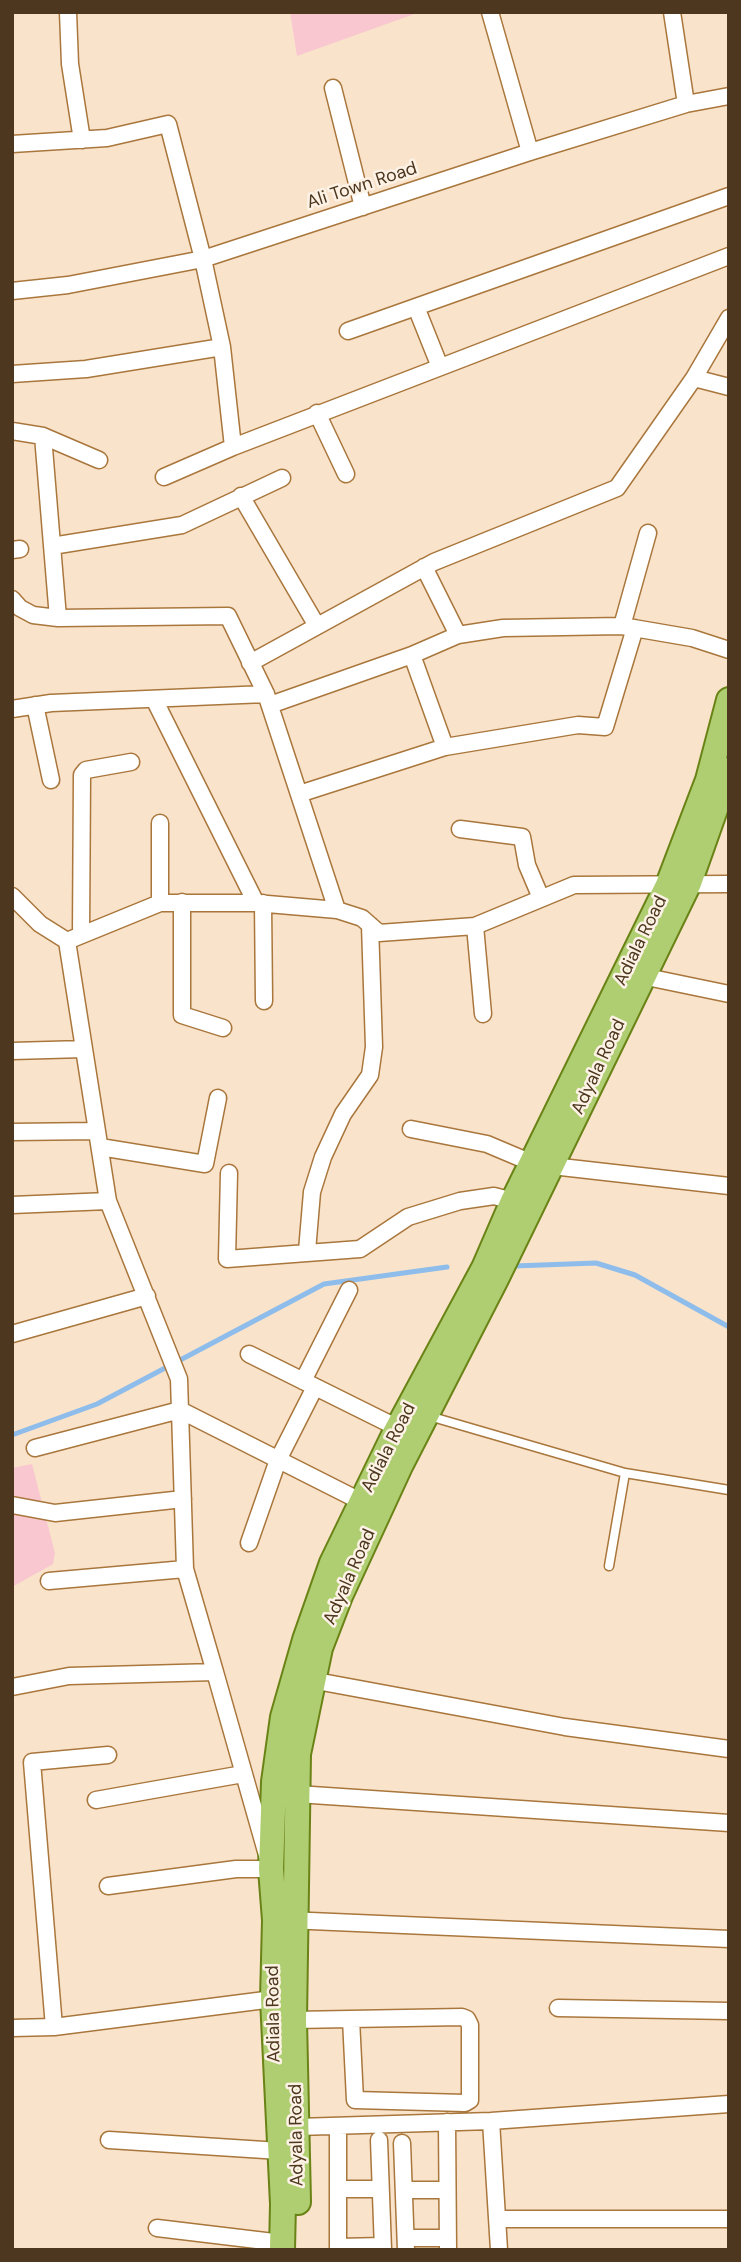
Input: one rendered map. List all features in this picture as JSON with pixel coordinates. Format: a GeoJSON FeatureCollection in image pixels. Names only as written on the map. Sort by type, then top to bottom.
{"type":"FeatureCollection","features":[{"type":"Feature","properties":{"kind":"main road","name":"Adiala Road"},"geometry":{"type":"LineString","coordinates":[[287,2248],[285,2137],[273,1999],[286,1920],[271,1869],[274,1782],[283,1717],[304,1640],[332,1563],[370,1506],[413,1427],[513,1201],[542,1164],[679,884],[729,700]]}},
{"type":"Feature","properties":{"kind":"main road","name":"Adyala Road"},"geometry":{"type":"LineString","coordinates":[[413,1427],[542,1164],[642,976],[729,771]]}},
{"type":"Feature","properties":{"kind":"main road","name":"Adyala Road"},"geometry":{"type":"LineString","coordinates":[[285,2137],[294,2020],[286,1920],[298,1754],[311,1680],[370,1506]]}},
{"type":"Feature","properties":{"kind":"street"},"geometry":{"type":"LineString","coordinates":[[68,12],[71,64],[82,139]]}},
{"type":"Feature","properties":{"kind":"street"},"geometry":{"type":"LineString","coordinates":[[490,12],[530,152]]}},
{"type":"Feature","properties":{"kind":"street"},"geometry":{"type":"LineString","coordinates":[[672,12],[686,104]]}},
{"type":"Feature","properties":{"kind":"street"},"geometry":{"type":"LineString","coordinates":[[333,88],[363,206]]}},
{"type":"Feature","properties":{"kind":"street","name":"Ali Town Road"},"geometry":{"type":"LineString","coordinates":[[12,291],[68,285],[203,260],[530,152],[686,104],[729,96]]}},
{"type":"Feature","properties":{"kind":"street"},"geometry":{"type":"LineString","coordinates":[[12,144],[107,138],[168,124],[222,347],[233,447]]}},
{"type":"Feature","properties":{"kind":"street"},"geometry":{"type":"LineString","coordinates":[[348,331],[729,196]]}},
{"type":"Feature","properties":{"kind":"street"},"geometry":{"type":"LineString","coordinates":[[164,477],[317,413],[729,256]]}},
{"type":"Feature","properties":{"kind":"street"},"geometry":{"type":"LineString","coordinates":[[416,307],[440,367]]}},
{"type":"Feature","properties":{"kind":"street"},"geometry":{"type":"LineString","coordinates":[[250,663],[424,567],[617,488],[694,378],[729,318]]}},
{"type":"Feature","properties":{"kind":"street"},"geometry":{"type":"LineString","coordinates":[[12,374],[86,369],[222,347]]}},
{"type":"Feature","properties":{"kind":"street"},"geometry":{"type":"LineString","coordinates":[[694,378],[729,387]]}},
{"type":"Feature","properties":{"kind":"street"},"geometry":{"type":"LineString","coordinates":[[317,413],[346,474]]}},
{"type":"Feature","properties":{"kind":"street"},"geometry":{"type":"LineString","coordinates":[[12,430],[43,436],[99,460]]}},
{"type":"Feature","properties":{"kind":"street"},"geometry":{"type":"LineString","coordinates":[[43,436],[58,618]]}},
{"type":"Feature","properties":{"kind":"street"},"geometry":{"type":"LineString","coordinates":[[52,546],[182,525],[282,478]]}},
{"type":"Feature","properties":{"kind":"street"},"geometry":{"type":"LineString","coordinates":[[242,496],[317,626]]}},
{"type":"Feature","properties":{"kind":"street"},"geometry":{"type":"LineString","coordinates":[[299,794],[445,747],[578,725],[605,727],[648,534]]}},
{"type":"Feature","properties":{"kind":"street"},"geometry":{"type":"LineString","coordinates":[[424,567],[458,635]]}},
{"type":"Feature","properties":{"kind":"street"},"geometry":{"type":"LineString","coordinates":[[12,599],[20,608],[33,615],[58,618],[228,616],[268,700],[337,910]]}},
{"type":"Feature","properties":{"kind":"street"},"geometry":{"type":"LineString","coordinates":[[12,709],[35,705],[154,699],[268,700],[412,655],[458,635],[503,628],[628,627],[692,638],[729,650]]}},
{"type":"Feature","properties":{"kind":"street"},"geometry":{"type":"LineString","coordinates":[[412,655],[445,747]]}},
{"type":"Feature","properties":{"kind":"street"},"geometry":{"type":"LineString","coordinates":[[154,699],[259,903],[264,1000]]}},
{"type":"Feature","properties":{"kind":"street"},"geometry":{"type":"LineString","coordinates":[[35,705],[51,780]]}},
{"type":"Feature","properties":{"kind":"street"},"geometry":{"type":"LineString","coordinates":[[108,1886],[236,1869],[271,1869],[185,1569],[180,1410],[176,1370],[108,1201],[84,1049],[74,938],[82,775],[86,770],[131,762]]}},
{"type":"Feature","properties":{"kind":"street"},"geometry":{"type":"LineString","coordinates":[[160,823],[160,903]]}},
{"type":"Feature","properties":{"kind":"street"},"geometry":{"type":"LineString","coordinates":[[460,829],[522,837],[527,865],[541,898]]}},
{"type":"Feature","properties":{"kind":"street"},"geometry":{"type":"LineString","coordinates":[[12,896],[40,924],[74,938],[160,903],[182,902],[259,903],[337,910],[362,918],[379,933],[475,926],[574,885],[729,884]]}},
{"type":"Feature","properties":{"kind":"street"},"geometry":{"type":"LineString","coordinates":[[182,902],[182,1015],[223,1028]]}},
{"type":"Feature","properties":{"kind":"street"},"geometry":{"type":"LineString","coordinates":[[307,1251],[312,1192],[323,1157],[343,1114],[370,1074],[374,1047],[370,925]]}},
{"type":"Feature","properties":{"kind":"street"},"geometry":{"type":"LineString","coordinates":[[475,926],[483,1014]]}},
{"type":"Feature","properties":{"kind":"street"},"geometry":{"type":"LineString","coordinates":[[642,976],[729,994]]}},
{"type":"Feature","properties":{"kind":"street"},"geometry":{"type":"LineString","coordinates":[[12,1051],[84,1049]]}},
{"type":"Feature","properties":{"kind":"street"},"geometry":{"type":"LineString","coordinates":[[12,1132],[99,1139],[205,1164],[218,1098]]}},
{"type":"Feature","properties":{"kind":"street"},"geometry":{"type":"LineString","coordinates":[[411,1129],[487,1144],[542,1164],[729,1186]]}},
{"type":"Feature","properties":{"kind":"street"},"geometry":{"type":"LineString","coordinates":[[229,1173],[227,1259],[360,1249],[408,1217],[460,1201],[494,1196],[513,1201]]}},
{"type":"Feature","properties":{"kind":"street"},"geometry":{"type":"LineString","coordinates":[[12,1205],[108,1201]]}},
{"type":"Feature","properties":{"kind":"street"},"geometry":{"type":"LineString","coordinates":[[249,1543],[278,1460],[349,1290]]}},
{"type":"Feature","properties":{"kind":"street"},"geometry":{"type":"LineString","coordinates":[[12,1334],[147,1296]]}},
{"type":"Feature","properties":{"kind":"street"},"geometry":{"type":"LineString","coordinates":[[249,1354],[309,1384],[413,1427]]}},
{"type":"Feature","properties":{"kind":"street"},"geometry":{"type":"LineString","coordinates":[[36,1448],[180,1410],[370,1506]]}},
{"type":"Feature","properties":{"kind":"street"},"geometry":{"type":"LineString","coordinates":[[12,1505],[55,1513],[183,1499]]}},
{"type":"Feature","properties":{"kind":"street"},"geometry":{"type":"LineString","coordinates":[[49,1581],[185,1569]]}},
{"type":"Feature","properties":{"kind":"street"},"geometry":{"type":"LineString","coordinates":[[12,1687],[69,1676],[215,1672]]}},
{"type":"Feature","properties":{"kind":"street"},"geometry":{"type":"LineString","coordinates":[[311,1680],[565,1727],[729,1749]]}},
{"type":"Feature","properties":{"kind":"street"},"geometry":{"type":"LineString","coordinates":[[54,2027],[32,1762],[108,1755]]}},
{"type":"Feature","properties":{"kind":"street"},"geometry":{"type":"LineString","coordinates":[[96,1800],[243,1774]]}},
{"type":"Feature","properties":{"kind":"street"},"geometry":{"type":"LineString","coordinates":[[297,1794],[729,1823]]}},
{"type":"Feature","properties":{"kind":"street"},"geometry":{"type":"LineString","coordinates":[[286,1920],[729,1939]]}},
{"type":"Feature","properties":{"kind":"street"},"geometry":{"type":"LineString","coordinates":[[12,2028],[54,2027],[273,1999]]}},
{"type":"Feature","properties":{"kind":"street"},"geometry":{"type":"LineString","coordinates":[[558,2008],[729,2011]]}},
{"type":"Feature","properties":{"kind":"street"},"geometry":{"type":"LineString","coordinates":[[294,2020],[351,2019],[467,2019],[470,2025],[470,2100],[465,2103],[355,2100],[351,2019]]}},
{"type":"Feature","properties":{"kind":"street"},"geometry":{"type":"LineString","coordinates":[[109,2140],[285,2137],[338,2126],[491,2121],[729,2104]]}},
{"type":"Feature","properties":{"kind":"street"},"geometry":{"type":"LineString","coordinates":[[491,2121],[499,2250]]}},
{"type":"Feature","properties":{"kind":"street"},"geometry":{"type":"LineString","coordinates":[[402,2143],[406,2244],[448,2244],[447,2122]]}},
{"type":"Feature","properties":{"kind":"street"},"geometry":{"type":"LineString","coordinates":[[338,2126],[338,2248],[383,2248],[379,2140]]}},
{"type":"Feature","properties":{"kind":"street"},"geometry":{"type":"LineString","coordinates":[[338,2189],[380,2189]]}},
{"type":"Feature","properties":{"kind":"street"},"geometry":{"type":"LineString","coordinates":[[404,2190],[447,2190]]}},
{"type":"Feature","properties":{"kind":"street"},"geometry":{"type":"LineString","coordinates":[[499,2219],[729,2219]]}},
{"type":"Feature","properties":{"kind":"street"},"geometry":{"type":"LineString","coordinates":[[157,2228],[287,2248]]}},
{"type":"Feature","properties":{"kind":"lane"},"geometry":{"type":"LineString","coordinates":[[413,1427],[625,1473],[729,1490]]}},
{"type":"Feature","properties":{"kind":"lane"},"geometry":{"type":"LineString","coordinates":[[609,1566],[625,1473]]}},
{"type":"Feature","properties":{"kind":"shaded area"},"geometry":{"type":"Polygon","coordinates":[[[290,12],[420,12],[297,56],[290,12]]]}},
{"type":"Feature","properties":{"kind":"shaded area"},"geometry":{"type":"Polygon","coordinates":[[[32,1464],[55,1553],[53,1564],[12,1587],[12,1468],[32,1464]]]}},
{"type":"Feature","properties":{"kind":"waterway"},"geometry":{"type":"LineString","coordinates":[[514,1266],[596,1263],[635,1275],[729,1327]]}},
{"type":"Feature","properties":{"kind":"waterway"},"geometry":{"type":"LineString","coordinates":[[12,1435],[97,1404],[324,1284],[447,1267]]}}]}
